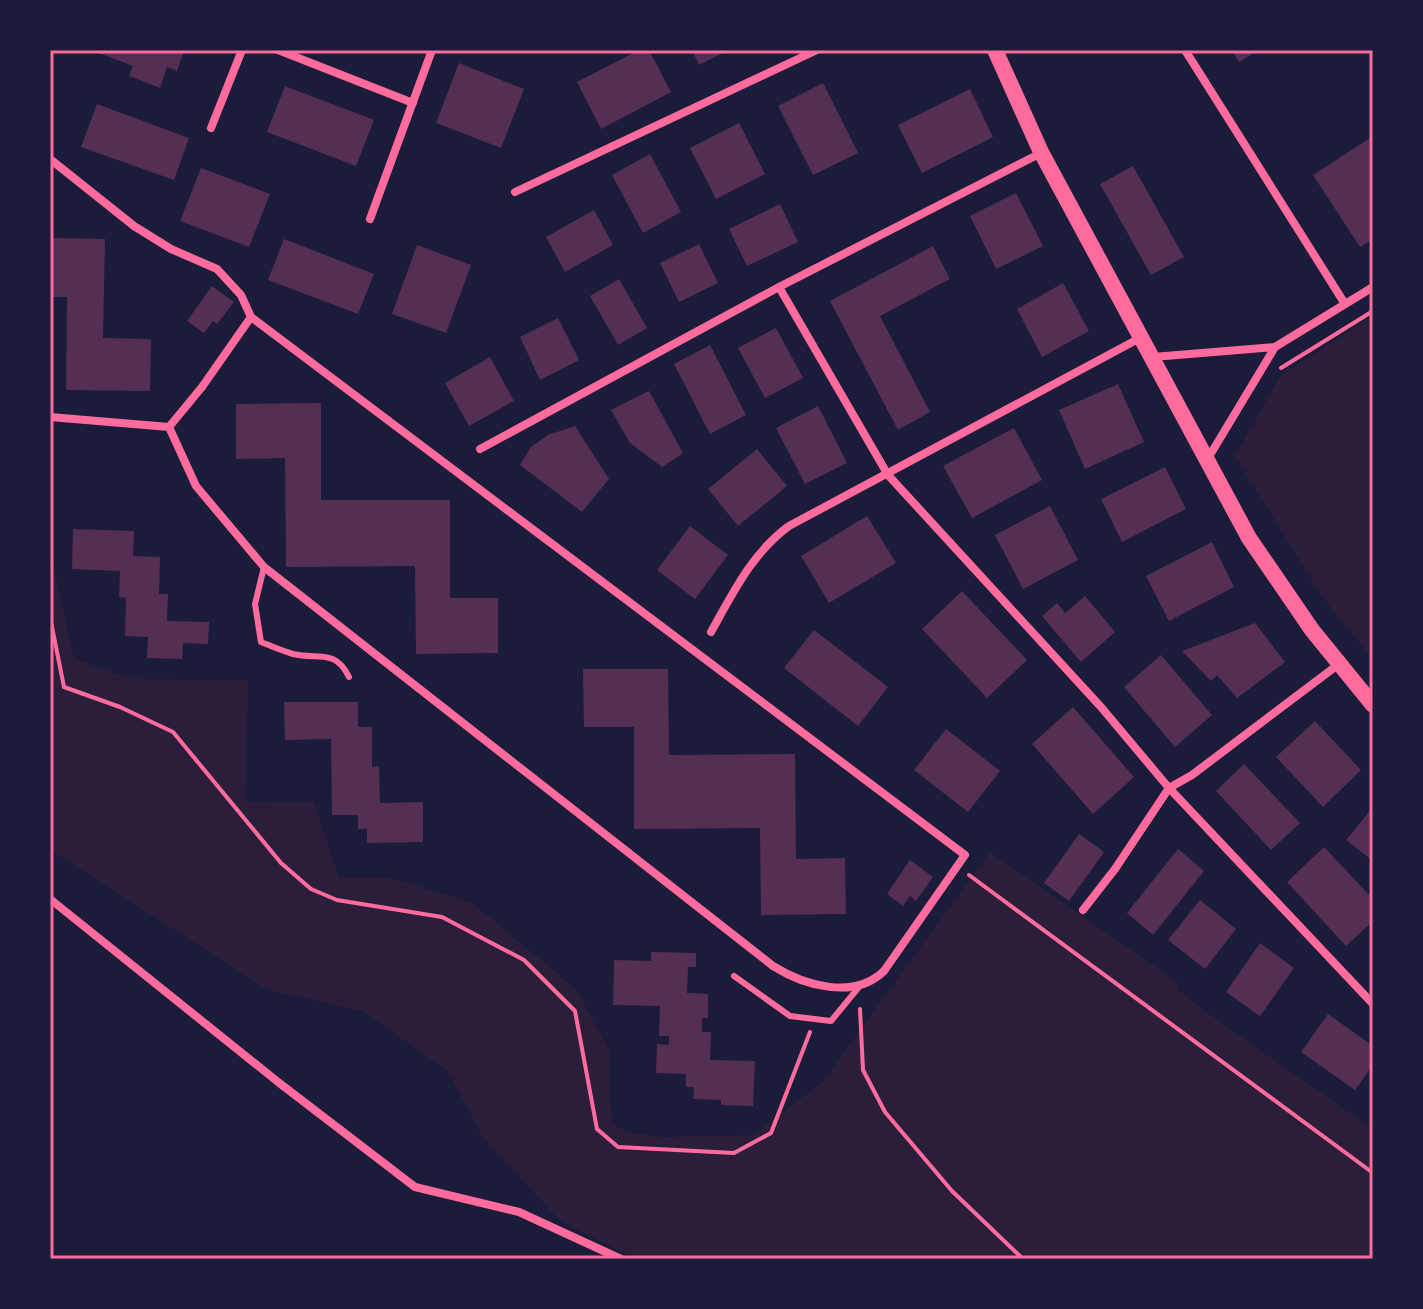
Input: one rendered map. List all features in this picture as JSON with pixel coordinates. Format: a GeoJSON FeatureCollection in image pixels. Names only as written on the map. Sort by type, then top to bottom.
{"type":"FeatureCollection","features":[{"type":"Feature","properties":{"kind":"main road"},"geometry":{"type":"LineString","coordinates":[[995,50],[1041,152],[1206,461],[1268,569],[1373,705]]}},
{"type":"Feature","properties":{"kind":"street"},"geometry":{"type":"LineString","coordinates":[[211,128],[242,50]]}},
{"type":"Feature","properties":{"kind":"street"},"geometry":{"type":"LineString","coordinates":[[278,50],[413,103]]}},
{"type":"Feature","properties":{"kind":"street"},"geometry":{"type":"LineString","coordinates":[[370,219],[432,50]]}},
{"type":"Feature","properties":{"kind":"street"},"geometry":{"type":"LineString","coordinates":[[515,192],[817,50]]}},
{"type":"Feature","properties":{"kind":"street"},"geometry":{"type":"LineString","coordinates":[[1185,50],[1345,304]]}},
{"type":"Feature","properties":{"kind":"street"},"geometry":{"type":"LineString","coordinates":[[480,449],[779,287],[1041,152]]}},
{"type":"Feature","properties":{"kind":"street"},"geometry":{"type":"LineString","coordinates":[[50,159],[134,226],[171,249],[217,269],[241,295],[251,317],[965,855],[884,971],[874,980],[859,987],[815,984],[797,979],[773,966],[264,567],[196,486],[169,427]]}},
{"type":"Feature","properties":{"kind":"street"},"geometry":{"type":"LineString","coordinates":[[779,287],[888,475],[1101,707],[1169,788],[1373,1004]]}},
{"type":"Feature","properties":{"kind":"street"},"geometry":{"type":"LineString","coordinates":[[1151,357],[1275,347],[1373,287]]}},
{"type":"Feature","properties":{"kind":"street"},"geometry":{"type":"LineString","coordinates":[[169,427],[202,387],[251,317]]}},
{"type":"Feature","properties":{"kind":"street"},"geometry":{"type":"LineString","coordinates":[[711,632],[743,575],[768,543],[801,519],[1140,338]]}},
{"type":"Feature","properties":{"kind":"street"},"geometry":{"type":"LineString","coordinates":[[1206,461],[1275,347]]}},
{"type":"Feature","properties":{"kind":"street"},"geometry":{"type":"LineString","coordinates":[[50,417],[169,427]]}},
{"type":"Feature","properties":{"kind":"street"},"geometry":{"type":"LineString","coordinates":[[1083,910],[1115,869],[1169,788],[1192,775],[1339,664]]}},
{"type":"Feature","properties":{"kind":"street"},"geometry":{"type":"LineString","coordinates":[[50,899],[278,1082],[415,1187],[519,1212],[621,1259]]}},
{"type":"Feature","properties":{"kind":"lane"},"geometry":{"type":"LineString","coordinates":[[264,567],[255,604],[261,642],[295,655],[328,656],[344,665],[349,677]]}},
{"type":"Feature","properties":{"kind":"lane"},"geometry":{"type":"LineString","coordinates":[[734,976],[790,1016],[831,1021],[859,987]]}},
{"type":"Feature","properties":{"kind":"path"},"geometry":{"type":"LineString","coordinates":[[1274,377],[1280,369],[1373,311]]}},
{"type":"Feature","properties":{"kind":"path"},"geometry":{"type":"LineString","coordinates":[[50,617],[64,687],[120,707],[173,732],[281,863],[311,889],[337,900],[442,917],[524,960],[575,1011],[597,1129],[618,1147],[734,1153],[771,1133],[815,1019]]}},
{"type":"Feature","properties":{"kind":"path"},"geometry":{"type":"LineString","coordinates":[[957,867],[1373,1173]]}},
{"type":"Feature","properties":{"kind":"path"},"geometry":{"type":"LineString","coordinates":[[859,987],[863,1070],[885,1112],[952,1191],[1023,1259]]}},
{"type":"Feature","properties":{"kind":"shaded area"},"geometry":{"type":"Polygon","coordinates":[[[1373,316],[1373,660],[1323,598],[1235,456],[1281,375],[1373,316]]]}},
{"type":"Feature","properties":{"kind":"shaded area"},"geometry":{"type":"Polygon","coordinates":[[[50,550],[74,658],[129,679],[248,680],[246,802],[314,801],[339,877],[390,878],[471,902],[576,989],[610,1052],[613,1125],[629,1132],[661,1137],[754,1135],[823,1081],[990,852],[1180,984],[1177,989],[1224,1025],[1373,1129],[1373,1259],[636,1259],[560,1221],[483,1138],[448,1071],[362,1011],[268,990],[50,850],[50,550]]]}},
{"type":"Feature","properties":{"kind":"building"},"geometry":{"type":"Polygon","coordinates":[[[91,50],[184,51],[177,71],[167,67],[160,88],[129,76],[133,66],[91,50]]]}},
{"type":"Feature","properties":{"kind":"building"},"geometry":{"type":"Polygon","coordinates":[[[639,50],[649,50],[671,92],[601,129],[577,82],[639,50]]]}},
{"type":"Feature","properties":{"kind":"building"},"geometry":{"type":"Polygon","coordinates":[[[692,50],[729,50],[699,65],[692,50]]]}},
{"type":"Feature","properties":{"kind":"building"},"geometry":{"type":"Polygon","coordinates":[[[1232,50],[1259,50],[1239,62],[1232,50]]]}},
{"type":"Feature","properties":{"kind":"building"},"geometry":{"type":"Polygon","coordinates":[[[459,63],[524,89],[501,148],[436,123],[459,63]]]}},
{"type":"Feature","properties":{"kind":"building"},"geometry":{"type":"Polygon","coordinates":[[[823,83],[858,153],[813,175],[778,106],[823,83]]]}},
{"type":"Feature","properties":{"kind":"building"},"geometry":{"type":"Polygon","coordinates":[[[285,86],[374,120],[356,166],[267,132],[285,86]]]}},
{"type":"Feature","properties":{"kind":"building"},"geometry":{"type":"Polygon","coordinates":[[[970,89],[993,137],[922,173],[898,125],[970,89]]]}},
{"type":"Feature","properties":{"kind":"building"},"geometry":{"type":"Polygon","coordinates":[[[97,104],[189,138],[174,180],[81,147],[97,104]]]}},
{"type":"Feature","properties":{"kind":"building"},"geometry":{"type":"Polygon","coordinates":[[[739,123],[765,174],[716,199],[690,148],[739,123]]]}},
{"type":"Feature","properties":{"kind":"building"},"geometry":{"type":"Polygon","coordinates":[[[1373,136],[1373,239],[1360,247],[1313,175],[1373,136]]]}},
{"type":"Feature","properties":{"kind":"building"},"geometry":{"type":"Polygon","coordinates":[[[650,154],[681,212],[643,233],[612,175],[650,154]]]}},
{"type":"Feature","properties":{"kind":"building"},"geometry":{"type":"Polygon","coordinates":[[[1133,166],[1184,257],[1151,275],[1100,184],[1133,166]]]}},
{"type":"Feature","properties":{"kind":"building"},"geometry":{"type":"Polygon","coordinates":[[[201,168],[270,194],[249,247],[180,221],[201,168]]]}},
{"type":"Feature","properties":{"kind":"building"},"geometry":{"type":"Polygon","coordinates":[[[1016,193],[1043,246],[996,269],[970,216],[1016,193]]]}},
{"type":"Feature","properties":{"kind":"building"},"geometry":{"type":"Polygon","coordinates":[[[780,204],[798,242],[747,266],[729,229],[780,204]]]}},
{"type":"Feature","properties":{"kind":"building"},"geometry":{"type":"Polygon","coordinates":[[[594,210],[613,245],[565,272],[546,237],[594,210]]]}},
{"type":"Feature","properties":{"kind":"building"},"geometry":{"type":"Polygon","coordinates":[[[50,238],[105,239],[103,338],[151,339],[150,391],[66,390],[67,297],[50,297],[50,238]]]}},
{"type":"Feature","properties":{"kind":"building"},"geometry":{"type":"Polygon","coordinates":[[[284,239],[374,274],[358,314],[268,280],[284,239]]]}},
{"type":"Feature","properties":{"kind":"building"},"geometry":{"type":"Polygon","coordinates":[[[699,244],[718,283],[679,302],[660,263],[699,244]]]}},
{"type":"Feature","properties":{"kind":"building"},"geometry":{"type":"Polygon","coordinates":[[[417,245],[471,265],[446,333],[392,314],[417,245]]]}},
{"type":"Feature","properties":{"kind":"building"},"geometry":{"type":"Polygon","coordinates":[[[933,246],[950,279],[880,316],[930,412],[898,430],[830,301],[933,246]]]}},
{"type":"Feature","properties":{"kind":"building"},"geometry":{"type":"Polygon","coordinates":[[[619,279],[647,328],[618,345],[590,296],[619,279]]]}},
{"type":"Feature","properties":{"kind":"building"},"geometry":{"type":"Polygon","coordinates":[[[1063,283],[1089,331],[1042,357],[1017,309],[1063,283]]]}},
{"type":"Feature","properties":{"kind":"building"},"geometry":{"type":"Polygon","coordinates":[[[212,286],[234,302],[217,324],[213,321],[204,333],[187,321],[212,286]]]}},
{"type":"Feature","properties":{"kind":"building"},"geometry":{"type":"Polygon","coordinates":[[[558,318],[579,360],[540,380],[520,337],[558,318]]]}},
{"type":"Feature","properties":{"kind":"building"},"geometry":{"type":"Polygon","coordinates":[[[776,328],[803,378],[765,398],[738,348],[776,328]]]}},
{"type":"Feature","properties":{"kind":"building"},"geometry":{"type":"Polygon","coordinates":[[[710,345],[746,415],[710,434],[674,364],[710,345]]]}},
{"type":"Feature","properties":{"kind":"building"},"geometry":{"type":"Polygon","coordinates":[[[490,357],[514,401],[469,426],[445,383],[490,357]]]}},
{"type":"Feature","properties":{"kind":"building"},"geometry":{"type":"Polygon","coordinates":[[[1118,384],[1144,442],[1085,469],[1059,410],[1118,384]]]}},
{"type":"Feature","properties":{"kind":"building"},"geometry":{"type":"Polygon","coordinates":[[[649,391],[683,453],[662,467],[630,443],[611,410],[649,391]]]}},
{"type":"Feature","properties":{"kind":"building"},"geometry":{"type":"Polygon","coordinates":[[[321,403],[321,500],[450,500],[450,598],[498,598],[498,653],[416,654],[415,566],[286,567],[285,458],[236,459],[236,404],[321,403]]]}},
{"type":"Feature","properties":{"kind":"building"},"geometry":{"type":"Polygon","coordinates":[[[818,406],[847,463],[805,484],[776,428],[818,406]]]}},
{"type":"Feature","properties":{"kind":"building"},"geometry":{"type":"Polygon","coordinates":[[[575,426],[609,479],[582,512],[520,465],[531,447],[548,435],[575,426]]]}},
{"type":"Feature","properties":{"kind":"building"},"geometry":{"type":"Polygon","coordinates":[[[1014,428],[1042,480],[972,518],[943,466],[1014,428]]]}},
{"type":"Feature","properties":{"kind":"building"},"geometry":{"type":"Polygon","coordinates":[[[757,449],[787,486],[738,526],[708,489],[757,449]]]}},
{"type":"Feature","properties":{"kind":"building"},"geometry":{"type":"Polygon","coordinates":[[[1165,467],[1186,509],[1122,542],[1101,499],[1165,467]]]}},
{"type":"Feature","properties":{"kind":"building"},"geometry":{"type":"Polygon","coordinates":[[[1050,506],[1078,560],[1023,589],[995,535],[1050,506]]]}},
{"type":"Feature","properties":{"kind":"building"},"geometry":{"type":"Polygon","coordinates":[[[867,516],[896,563],[829,603],[801,556],[867,516]]]}},
{"type":"Feature","properties":{"kind":"building"},"geometry":{"type":"Polygon","coordinates":[[[690,526],[728,555],[695,599],[657,570],[690,526]]]}},
{"type":"Feature","properties":{"kind":"building"},"geometry":{"type":"Polygon","coordinates":[[[73,529],[134,531],[133,556],[160,557],[159,594],[168,594],[167,621],[209,622],[208,644],[183,643],[182,659],[147,658],[148,637],[125,636],[126,598],[119,597],[120,571],[72,569],[73,529]]]}},
{"type":"Feature","properties":{"kind":"building"},"geometry":{"type":"Polygon","coordinates":[[[1212,542],[1234,587],[1169,621],[1146,576],[1212,542]]]}},
{"type":"Feature","properties":{"kind":"building"},"geometry":{"type":"Polygon","coordinates":[[[962,591],[1027,660],[987,698],[922,629],[962,591]]]}},
{"type":"Feature","properties":{"kind":"building"},"geometry":{"type":"Polygon","coordinates":[[[1085,596],[1115,632],[1081,662],[1042,616],[1057,603],[1065,613],[1085,596]]]}},
{"type":"Feature","properties":{"kind":"building"},"geometry":{"type":"Polygon","coordinates":[[[1255,623],[1285,662],[1237,698],[1217,675],[1211,681],[1182,651],[1255,623]]]}},
{"type":"Feature","properties":{"kind":"building"},"geometry":{"type":"Polygon","coordinates":[[[814,630],[888,687],[858,726],[784,668],[814,630]]]}},
{"type":"Feature","properties":{"kind":"building"},"geometry":{"type":"Polygon","coordinates":[[[1161,655],[1212,715],[1175,747],[1124,687],[1161,655]]]}},
{"type":"Feature","properties":{"kind":"building"},"geometry":{"type":"Polygon","coordinates":[[[583,669],[668,669],[669,755],[795,754],[796,859],[845,858],[846,914],[761,915],[760,828],[634,829],[634,727],[584,727],[583,669]]]}},
{"type":"Feature","properties":{"kind":"building"},"geometry":{"type":"Polygon","coordinates":[[[284,702],[358,702],[358,727],[372,727],[372,767],[379,766],[380,803],[423,802],[423,842],[367,843],[367,829],[358,829],[358,815],[332,815],[331,739],[285,740],[284,702]]]}},
{"type":"Feature","properties":{"kind":"building"},"geometry":{"type":"Polygon","coordinates":[[[1073,707],[1134,777],[1093,814],[1032,744],[1073,707]]]}},
{"type":"Feature","properties":{"kind":"building"},"geometry":{"type":"Polygon","coordinates":[[[1315,721],[1361,770],[1323,807],[1276,757],[1315,721]]]}},
{"type":"Feature","properties":{"kind":"building"},"geometry":{"type":"Polygon","coordinates":[[[946,729],[1000,771],[968,812],[914,770],[946,729]]]}},
{"type":"Feature","properties":{"kind":"building"},"geometry":{"type":"Polygon","coordinates":[[[1244,764],[1300,823],[1271,850],[1216,791],[1244,764]]]}},
{"type":"Feature","properties":{"kind":"building"},"geometry":{"type":"Polygon","coordinates":[[[1373,807],[1373,861],[1346,840],[1373,807]]]}},
{"type":"Feature","properties":{"kind":"building"},"geometry":{"type":"Polygon","coordinates":[[[1079,834],[1104,852],[1069,901],[1044,883],[1079,834]]]}},
{"type":"Feature","properties":{"kind":"building"},"geometry":{"type":"Polygon","coordinates":[[[1324,847],[1373,899],[1373,921],[1346,946],[1287,882],[1324,847]]]}},
{"type":"Feature","properties":{"kind":"building"},"geometry":{"type":"Polygon","coordinates":[[[1178,849],[1204,871],[1153,935],[1127,913],[1178,849]]]}},
{"type":"Feature","properties":{"kind":"building"},"geometry":{"type":"Polygon","coordinates":[[[910,860],[933,877],[916,901],[910,896],[903,906],[887,894],[910,860]]]}},
{"type":"Feature","properties":{"kind":"building"},"geometry":{"type":"Polygon","coordinates":[[[1200,900],[1236,929],[1205,969],[1168,940],[1200,900]]]}},
{"type":"Feature","properties":{"kind":"building"},"geometry":{"type":"Polygon","coordinates":[[[1260,943],[1294,968],[1260,1016],[1226,992],[1260,943]]]}},
{"type":"Feature","properties":{"kind":"building"},"geometry":{"type":"Polygon","coordinates":[[[651,952],[696,953],[696,967],[688,967],[687,993],[708,994],[708,1018],[702,1018],[702,1032],[711,1032],[710,1060],[755,1061],[753,1106],[721,1105],[721,1100],[693,1099],[694,1087],[686,1087],[686,1074],[656,1073],[657,1044],[669,1045],[669,1036],[659,1036],[660,1006],[613,1005],[614,960],[651,961],[651,952]]]}},
{"type":"Feature","properties":{"kind":"building"},"geometry":{"type":"Polygon","coordinates":[[[1328,1014],[1373,1046],[1373,1065],[1355,1090],[1301,1052],[1328,1014]]]}}]}
